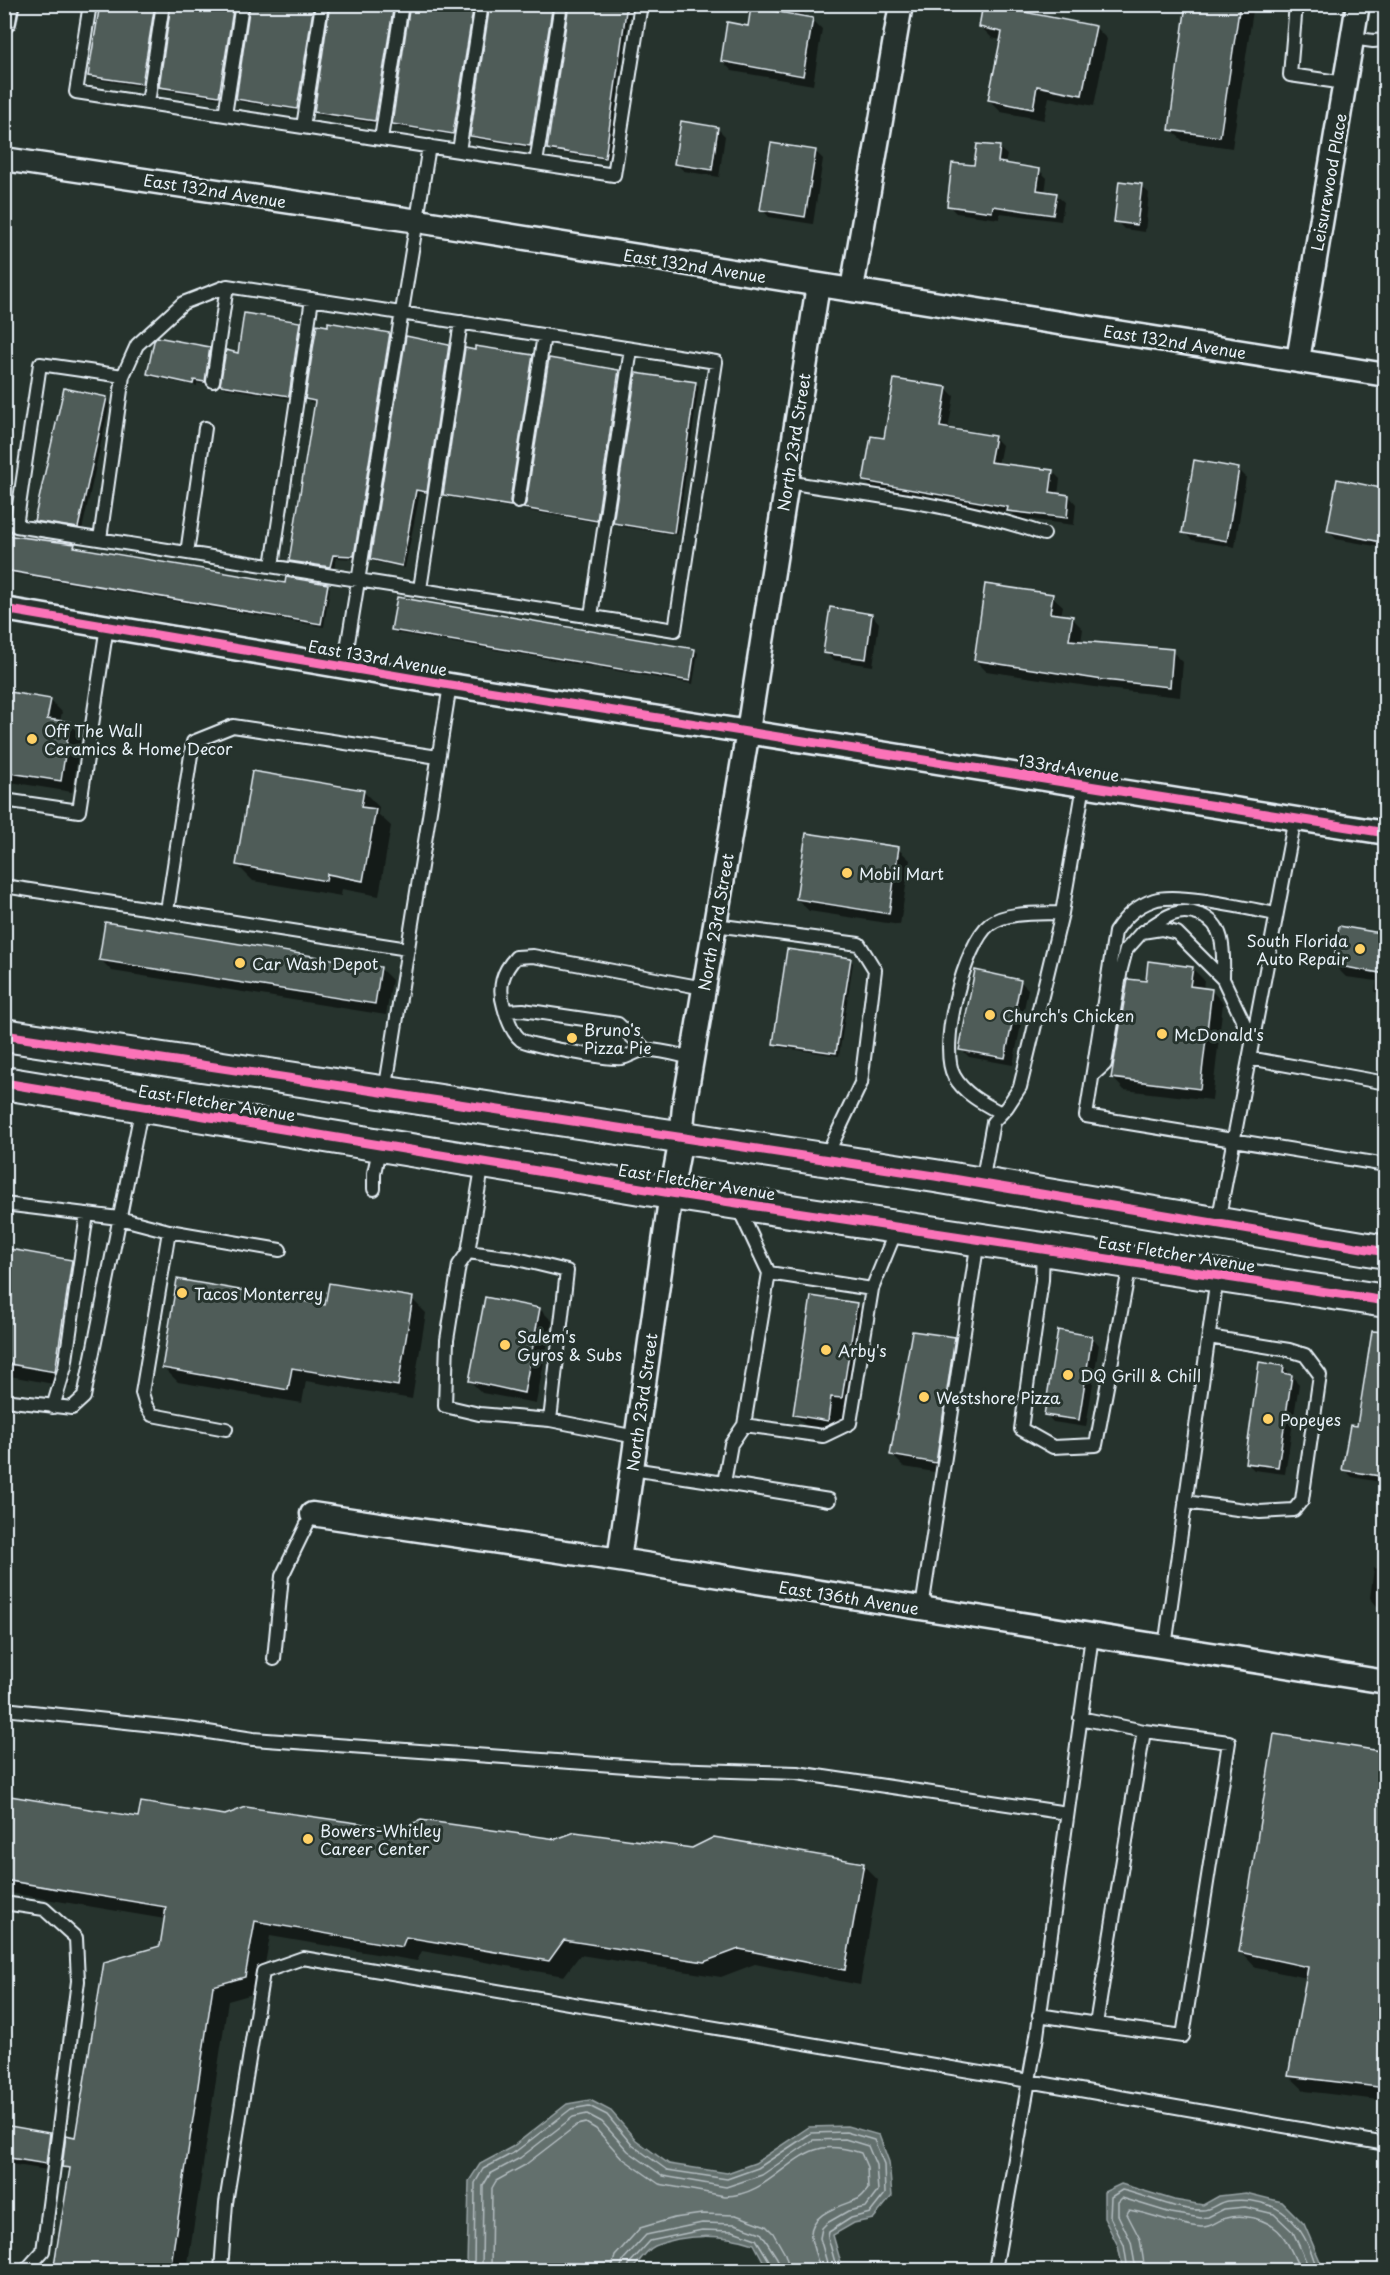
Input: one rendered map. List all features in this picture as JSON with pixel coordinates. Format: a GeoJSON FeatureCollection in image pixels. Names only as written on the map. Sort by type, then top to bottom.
{"type":"FeatureCollection","features":[{"type":"Feature","properties":{"kind":"main road","name":"East Fletcher Avenue"},"geometry":{"type":"LineString","coordinates":[[4,1035],[981,1184],[1386,1252]]}},
{"type":"Feature","properties":{"kind":"main road","name":"East Fletcher Avenue"},"geometry":{"type":"LineString","coordinates":[[4,1083],[671,1193],[1386,1300]]}},
{"type":"Feature","properties":{"kind":"street"},"geometry":{"type":"LineString","coordinates":[[4,21],[7,4]]}},
{"type":"Feature","properties":{"kind":"street"},"geometry":{"type":"LineString","coordinates":[[852,289],[901,4]]}},
{"type":"Feature","properties":{"kind":"street","name":"Leisurewood Place"},"geometry":{"type":"LineString","coordinates":[[1298,360],[1358,4]]}},
{"type":"Feature","properties":{"kind":"street","name":"East 132nd Avenue"},"geometry":{"type":"LineString","coordinates":[[4,159],[418,220],[1386,375]]}},
{"type":"Feature","properties":{"kind":"street","name":"North 23rd Street"},"geometry":{"type":"LineString","coordinates":[[619,1560],[692,1058],[748,731],[818,285]]}},
{"type":"Feature","properties":{"kind":"street","name":"East 133rd Avenue"},"geometry":{"type":"LineString","coordinates":[[4,609],[450,685],[748,731]]}},
{"type":"Feature","properties":{"kind":"street","name":"133rd Avenue"},"geometry":{"type":"LineString","coordinates":[[748,731],[1386,833]]}},
{"type":"Feature","properties":{"kind":"street","name":"East 136th Avenue"},"geometry":{"type":"LineString","coordinates":[[312,1514],[619,1560],[1386,1682]]}},
{"type":"Feature","properties":{"kind":"lane"},"geometry":{"type":"LineString","coordinates":[[90,4],[76,92],[614,175],[640,4]]}},
{"type":"Feature","properties":{"kind":"lane"},"geometry":{"type":"LineString","coordinates":[[148,102],[163,4]]}},
{"type":"Feature","properties":{"kind":"lane"},"geometry":{"type":"LineString","coordinates":[[225,115],[242,4]]}},
{"type":"Feature","properties":{"kind":"lane"},"geometry":{"type":"LineString","coordinates":[[303,127],[322,4]]}},
{"type":"Feature","properties":{"kind":"lane"},"geometry":{"type":"LineString","coordinates":[[381,139],[402,4]]}},
{"type":"Feature","properties":{"kind":"lane"},"geometry":{"type":"LineString","coordinates":[[459,151],[482,4]]}},
{"type":"Feature","properties":{"kind":"lane"},"geometry":{"type":"LineString","coordinates":[[537,163],[561,4]]}},
{"type":"Feature","properties":{"kind":"lane"},"geometry":{"type":"LineString","coordinates":[[1296,4],[1290,75],[1345,83]]}},
{"type":"Feature","properties":{"kind":"lane"},"geometry":{"type":"LineString","coordinates":[[1352,38],[1372,41],[1386,40]]}},
{"type":"Feature","properties":{"kind":"lane"},"geometry":{"type":"LineString","coordinates":[[344,667],[429,146]]}},
{"type":"Feature","properties":{"kind":"lane"},"geometry":{"type":"LineString","coordinates":[[213,381],[227,286]]}},
{"type":"Feature","properties":{"kind":"lane"},"geometry":{"type":"LineString","coordinates":[[100,539],[123,376],[137,345],[183,303],[227,286],[716,362],[675,630],[16,526],[40,364],[123,376]]}},
{"type":"Feature","properties":{"kind":"lane"},"geometry":{"type":"LineString","coordinates":[[272,566],[312,299]]}},
{"type":"Feature","properties":{"kind":"lane"},"geometry":{"type":"LineString","coordinates":[[420,589],[461,322]]}},
{"type":"Feature","properties":{"kind":"lane"},"geometry":{"type":"LineString","coordinates":[[518,502],[544,335]]}},
{"type":"Feature","properties":{"kind":"lane"},"geometry":{"type":"LineString","coordinates":[[591,616],[631,349]]}},
{"type":"Feature","properties":{"kind":"lane"},"geometry":{"type":"LineString","coordinates":[[188,553],[205,429]]}},
{"type":"Feature","properties":{"kind":"lane"},"geometry":{"type":"LineString","coordinates":[[787,482],[957,510],[1044,534]]}},
{"type":"Feature","properties":{"kind":"lane"},"geometry":{"type":"LineString","coordinates":[[4,800],[79,811],[107,626]]}},
{"type":"Feature","properties":{"kind":"lane"},"geometry":{"type":"LineString","coordinates":[[385,1093],[450,685]]}},
{"type":"Feature","properties":{"kind":"lane"},"geometry":{"type":"LineString","coordinates":[[167,911],[193,742],[233,726],[438,757]]}},
{"type":"Feature","properties":{"kind":"lane"},"geometry":{"type":"LineString","coordinates":[[981,1184],[993,1122],[1020,1087],[1062,913],[1084,784]]}},
{"type":"Feature","properties":{"kind":"lane"},"geometry":{"type":"LineString","coordinates":[[1217,1224],[1295,818]]}},
{"type":"Feature","properties":{"kind":"lane"},"geometry":{"type":"LineString","coordinates":[[4,886],[408,949]]}},
{"type":"Feature","properties":{"kind":"lane"},"geometry":{"type":"LineString","coordinates":[[1275,914],[1191,899],[1155,899],[1127,915],[1115,932],[1086,1116],[1233,1138],[1386,1165]]}},
{"type":"Feature","properties":{"kind":"lane"},"geometry":{"type":"LineString","coordinates":[[1093,1075],[1105,1064],[1120,969],[1126,950],[1142,932],[1174,914],[1192,912],[1206,916],[1217,926],[1224,948],[1223,979]]}},
{"type":"Feature","properties":{"kind":"lane"},"geometry":{"type":"LineString","coordinates":[[1001,1113],[968,1092],[955,1078],[950,1066],[948,1045],[956,994],[975,944],[988,925],[1013,916],[1062,913]]}},
{"type":"Feature","properties":{"kind":"lane"},"geometry":{"type":"LineString","coordinates":[[715,925],[859,944],[875,970],[861,1083],[825,1160]]}},
{"type":"Feature","properties":{"kind":"lane"},"geometry":{"type":"LineString","coordinates":[[1142,932],[1161,929],[1177,933],[1223,979],[1252,1040]]}},
{"type":"Feature","properties":{"kind":"lane"},"geometry":{"type":"LineString","coordinates":[[645,1049],[620,1059],[542,1046],[521,1040],[512,1029],[501,998],[502,979],[506,968],[516,957],[532,956],[704,988]]}},
{"type":"Feature","properties":{"kind":"lane"},"geometry":{"type":"LineString","coordinates":[[505,1011],[524,1010],[618,1024],[645,1049],[692,1058]]}},
{"type":"Feature","properties":{"kind":"lane"},"geometry":{"type":"LineString","coordinates":[[1249,1058],[1386,1083]]}},
{"type":"Feature","properties":{"kind":"lane"},"geometry":{"type":"LineString","coordinates":[[4,1400],[72,1408],[84,1397],[142,1105]]}},
{"type":"Feature","properties":{"kind":"lane"},"geometry":{"type":"LineString","coordinates":[[374,1189],[374,1173],[380,1144]]}},
{"type":"Feature","properties":{"kind":"lane"},"geometry":{"type":"LineString","coordinates":[[483,1162],[468,1252],[459,1265],[447,1340],[445,1406],[479,1414],[550,1420],[636,1437]]}},
{"type":"Feature","properties":{"kind":"lane"},"geometry":{"type":"LineString","coordinates":[[724,1483],[731,1444],[744,1425],[769,1273],[736,1203]]}},
{"type":"Feature","properties":{"kind":"lane"},"geometry":{"type":"LineString","coordinates":[[4,1204],[118,1218],[169,1231],[280,1250]]}},
{"type":"Feature","properties":{"kind":"lane"},"geometry":{"type":"LineString","coordinates":[[53,1407],[65,1367],[87,1214]]}},
{"type":"Feature","properties":{"kind":"lane"},"geometry":{"type":"LineString","coordinates":[[744,1425],[823,1436],[850,1423],[872,1289],[897,1227]]}},
{"type":"Feature","properties":{"kind":"lane"},"geometry":{"type":"LineString","coordinates":[[169,1231],[142,1393],[146,1406],[153,1415],[226,1430]]}},
{"type":"Feature","properties":{"kind":"lane"},"geometry":{"type":"LineString","coordinates":[[922,1608],[978,1239]]}},
{"type":"Feature","properties":{"kind":"lane"},"geometry":{"type":"LineString","coordinates":[[1043,1248],[1042,1280],[1021,1429],[1053,1447],[1096,1445],[1131,1261]]}},
{"type":"Feature","properties":{"kind":"lane"},"geometry":{"type":"LineString","coordinates":[[468,1252],[513,1258],[567,1271],[550,1420]]}},
{"type":"Feature","properties":{"kind":"lane"},"geometry":{"type":"LineString","coordinates":[[769,1273],[872,1289]]}},
{"type":"Feature","properties":{"kind":"lane"},"geometry":{"type":"LineString","coordinates":[[1165,1647],[1217,1275]]}},
{"type":"Feature","properties":{"kind":"lane"},"geometry":{"type":"LineString","coordinates":[[1185,1502],[1260,1512],[1294,1510],[1302,1500],[1320,1375],[1305,1355],[1209,1337]]}},
{"type":"Feature","properties":{"kind":"lane"},"geometry":{"type":"LineString","coordinates":[[632,1469],[828,1500]]}},
{"type":"Feature","properties":{"kind":"lane"},"geometry":{"type":"LineString","coordinates":[[273,1659],[282,1576],[312,1514]]}},
{"type":"Feature","properties":{"kind":"lane"},"geometry":{"type":"LineString","coordinates":[[995,2271],[1040,2015],[1092,1636]]}},
{"type":"Feature","properties":{"kind":"lane"},"geometry":{"type":"LineString","coordinates":[[4,1709],[182,1728],[253,1739],[632,1766],[797,1773],[1067,1813]]}},
{"type":"Feature","properties":{"kind":"lane"},"geometry":{"type":"LineString","coordinates":[[1040,2015],[1183,2036],[1229,1742],[1144,1731],[1080,1718]]}},
{"type":"Feature","properties":{"kind":"lane"},"geometry":{"type":"LineString","coordinates":[[1096,2024],[1144,1731]]}},
{"type":"Feature","properties":{"kind":"lane"},"geometry":{"type":"LineString","coordinates":[[4,1903],[44,1910],[76,1938],[78,1971],[43,2251],[26,2271]]}},
{"type":"Feature","properties":{"kind":"lane"},"geometry":{"type":"LineString","coordinates":[[221,2271],[226,2203],[263,1972],[303,1958],[1386,2144]]}},
{"type":"Feature","properties":{"kind":"water"},"geometry":{"type":"Polygon","coordinates":[[[590,2100],[611,2111],[636,2140],[669,2164],[727,2173],[755,2163],[809,2127],[847,2126],[879,2135],[889,2162],[892,2196],[873,2219],[854,2223],[833,2235],[843,2270],[768,2270],[754,2244],[730,2238],[704,2236],[678,2239],[655,2246],[632,2270],[470,2270],[467,2266],[469,2181],[480,2164],[512,2147],[567,2104],[590,2100]]]}},
{"type":"Feature","properties":{"kind":"water"},"geometry":{"type":"Polygon","coordinates":[[[1121,2184],[1174,2200],[1203,2205],[1219,2196],[1246,2193],[1282,2202],[1304,2224],[1323,2270],[1123,2270],[1118,2246],[1104,2218],[1104,2192],[1121,2184]]]}},
{"type":"Feature","properties":{"kind":"building"},"geometry":{"type":"Polygon","coordinates":[[[100,4],[155,4],[142,84],[88,76],[100,4]]]}},
{"type":"Feature","properties":{"kind":"building"},"geometry":{"type":"Polygon","coordinates":[[[171,4],[234,4],[219,96],[159,87],[171,4]]]}},
{"type":"Feature","properties":{"kind":"building"},"geometry":{"type":"Polygon","coordinates":[[[250,4],[314,4],[297,109],[236,99],[250,4]]]}},
{"type":"Feature","properties":{"kind":"building"},"geometry":{"type":"Polygon","coordinates":[[[330,4],[394,4],[375,121],[314,112],[330,4]]]}},
{"type":"Feature","properties":{"kind":"building"},"geometry":{"type":"Polygon","coordinates":[[[410,4],[474,4],[453,134],[392,124],[410,4]]]}},
{"type":"Feature","properties":{"kind":"building"},"geometry":{"type":"Polygon","coordinates":[[[490,4],[553,4],[530,146],[470,136],[490,4]]]}},
{"type":"Feature","properties":{"kind":"building"},"geometry":{"type":"Polygon","coordinates":[[[569,4],[627,4],[605,158],[547,149],[569,4]]]}},
{"type":"Feature","properties":{"kind":"building"},"geometry":{"type":"Polygon","coordinates":[[[983,4],[1096,26],[1082,95],[1037,86],[1033,109],[988,100],[1002,32],[979,27],[983,4]]]}},
{"type":"Feature","properties":{"kind":"building"},"geometry":{"type":"Polygon","coordinates":[[[1186,4],[1240,4],[1220,137],[1169,130],[1186,4]]]}},
{"type":"Feature","properties":{"kind":"building"},"geometry":{"type":"Polygon","coordinates":[[[751,7],[813,18],[803,76],[721,61],[727,22],[748,26],[751,7]]]}},
{"type":"Feature","properties":{"kind":"building"},"geometry":{"type":"Polygon","coordinates":[[[681,121],[718,127],[712,170],[674,164],[681,121]]]}},
{"type":"Feature","properties":{"kind":"building"},"geometry":{"type":"Polygon","coordinates":[[[771,143],[816,150],[805,217],[760,210],[771,143]]]}},
{"type":"Feature","properties":{"kind":"building"},"geometry":{"type":"Polygon","coordinates":[[[977,144],[1000,146],[998,162],[1040,169],[1037,190],[1057,193],[1053,215],[993,206],[992,212],[947,206],[952,163],[974,165],[977,144]]]}},
{"type":"Feature","properties":{"kind":"building"},"geometry":{"type":"Polygon","coordinates":[[[1119,181],[1142,184],[1137,225],[1114,222],[1119,181]]]}},
{"type":"Feature","properties":{"kind":"building"},"geometry":{"type":"Polygon","coordinates":[[[244,313],[300,322],[289,396],[220,385],[226,350],[238,353],[244,313]]]}},
{"type":"Feature","properties":{"kind":"building"},"geometry":{"type":"Polygon","coordinates":[[[328,322],[390,333],[354,556],[333,555],[330,567],[289,561],[315,401],[305,399],[317,324],[328,326],[328,322]]]}},
{"type":"Feature","properties":{"kind":"building"},"geometry":{"type":"Polygon","coordinates":[[[406,336],[449,345],[427,492],[416,490],[402,566],[370,559],[406,336]]]}},
{"type":"Feature","properties":{"kind":"building"},"geometry":{"type":"Polygon","coordinates":[[[157,337],[210,347],[205,382],[194,380],[193,384],[147,374],[154,341],[157,337]]]}},
{"type":"Feature","properties":{"kind":"building"},"geometry":{"type":"Polygon","coordinates":[[[475,346],[533,355],[511,506],[443,495],[465,348],[475,350],[475,346]]]}},
{"type":"Feature","properties":{"kind":"building"},"geometry":{"type":"Polygon","coordinates":[[[549,358],[619,370],[597,521],[523,508],[526,503],[549,358]]]}},
{"type":"Feature","properties":{"kind":"building"},"geometry":{"type":"Polygon","coordinates":[[[636,373],[696,382],[674,533],[613,523],[636,373]]]}},
{"type":"Feature","properties":{"kind":"building"},"geometry":{"type":"Polygon","coordinates":[[[894,379],[947,387],[940,427],[995,436],[990,462],[1053,470],[1050,492],[1069,495],[1067,518],[1007,511],[1008,507],[863,481],[871,436],[884,438],[894,379]]]}},
{"type":"Feature","properties":{"kind":"building"},"geometry":{"type":"Polygon","coordinates":[[[64,388],[107,397],[78,528],[34,521],[64,388]]]}},
{"type":"Feature","properties":{"kind":"building"},"geometry":{"type":"Polygon","coordinates":[[[1194,460],[1239,468],[1227,541],[1182,533],[1194,460]]]}},
{"type":"Feature","properties":{"kind":"building"},"geometry":{"type":"Polygon","coordinates":[[[1337,479],[1386,489],[1386,543],[1327,531],[1337,479]]]}},
{"type":"Feature","properties":{"kind":"building"},"geometry":{"type":"Polygon","coordinates":[[[4,535],[75,544],[74,547],[285,583],[286,577],[328,584],[321,624],[4,570],[4,535]]]}},
{"type":"Feature","properties":{"kind":"building"},"geometry":{"type":"Polygon","coordinates":[[[985,584],[1053,594],[1050,613],[1073,616],[1069,640],[1173,649],[1170,687],[1103,680],[974,660],[985,584]]]}},
{"type":"Feature","properties":{"kind":"building"},"geometry":{"type":"Polygon","coordinates":[[[397,597],[695,649],[690,681],[391,630],[397,597]]]}},
{"type":"Feature","properties":{"kind":"building"},"geometry":{"type":"Polygon","coordinates":[[[830,607],[872,614],[866,659],[823,653],[830,607]]]}},
{"type":"Feature","properties":{"kind":"building"},"geometry":{"type":"Polygon","coordinates":[[[4,691],[51,699],[47,719],[70,722],[61,781],[4,772],[4,691]]]}},
{"type":"Feature","properties":{"kind":"building"},"geometry":{"type":"Polygon","coordinates":[[[252,771],[364,790],[361,807],[376,809],[363,881],[327,874],[326,881],[236,865],[252,771]]]}},
{"type":"Feature","properties":{"kind":"building","name":"Mobil Mart"},"geometry":{"type":"Polygon","coordinates":[[[806,833],[899,847],[889,914],[796,899],[806,833]]]}},
{"type":"Feature","properties":{"kind":"building","name":"Car Wash Depot"},"geometry":{"type":"Polygon","coordinates":[[[105,922],[381,967],[375,1004],[99,960],[105,922]]]}},
{"type":"Feature","properties":{"kind":"building","name":"South Florida Auto Repair"},"geometry":{"type":"Polygon","coordinates":[[[1339,926],[1386,934],[1386,974],[1333,965],[1339,926]]]}},
{"type":"Feature","properties":{"kind":"building"},"geometry":{"type":"Polygon","coordinates":[[[787,949],[851,958],[836,1053],[773,1044],[787,949]]]}},
{"type":"Feature","properties":{"kind":"building","name":"McDonald's"},"geometry":{"type":"Polygon","coordinates":[[[1148,961],[1193,967],[1190,986],[1212,989],[1200,1089],[1111,1078],[1128,979],[1146,981],[1148,961]]]}},
{"type":"Feature","properties":{"kind":"building","name":"Church's Chicken"},"geometry":{"type":"Polygon","coordinates":[[[975,970],[1021,980],[1005,1058],[959,1050],[975,970]]]}},
{"type":"Feature","properties":{"kind":"building"},"geometry":{"type":"Polygon","coordinates":[[[4,1248],[72,1260],[55,1372],[4,1363],[4,1248]]]}},
{"type":"Feature","properties":{"kind":"building"},"geometry":{"type":"Polygon","coordinates":[[[177,1279],[325,1305],[329,1283],[413,1297],[398,1386],[292,1368],[288,1390],[162,1368],[177,1279]]]}},
{"type":"Feature","properties":{"kind":"building","name":"Arby's"},"geometry":{"type":"Polygon","coordinates":[[[811,1296],[857,1303],[842,1398],[831,1397],[828,1421],[793,1415],[811,1296]]]}},
{"type":"Feature","properties":{"kind":"building","name":"Salem's Gyros & Subs"},"geometry":{"type":"Polygon","coordinates":[[[485,1297],[540,1308],[524,1393],[469,1381],[485,1297]]]}},
{"type":"Feature","properties":{"kind":"building","name":"DQ Grill & Chill"},"geometry":{"type":"Polygon","coordinates":[[[1058,1330],[1092,1336],[1079,1420],[1044,1415],[1058,1330]]]}},
{"type":"Feature","properties":{"kind":"building","name":"Westshore Pizza"},"geometry":{"type":"Polygon","coordinates":[[[912,1331],[955,1337],[936,1463],[890,1455],[912,1331]]]}},
{"type":"Feature","properties":{"kind":"building"},"geometry":{"type":"Polygon","coordinates":[[[1372,1331],[1386,1332],[1386,1477],[1342,1470],[1350,1425],[1357,1426],[1372,1331]]]}},
{"type":"Feature","properties":{"kind":"building","name":"Popeyes"},"geometry":{"type":"Polygon","coordinates":[[[1259,1362],[1284,1366],[1283,1373],[1292,1375],[1278,1467],[1245,1463],[1259,1362]]]}},
{"type":"Feature","properties":{"kind":"building"},"geometry":{"type":"Polygon","coordinates":[[[1274,1734],[1386,1752],[1386,2088],[1288,2076],[1308,1967],[1239,1952],[1274,1734]]]}},
{"type":"Feature","properties":{"kind":"building"},"geometry":{"type":"Polygon","coordinates":[[[4,1795],[138,1817],[141,1802],[225,1815],[246,1807],[399,1829],[421,1820],[556,1839],[575,1832],[692,1848],[714,1837],[864,1863],[845,1970],[739,1949],[704,1962],[564,1940],[549,1961],[406,1937],[402,1947],[255,1921],[245,1977],[213,1986],[170,2271],[53,2271],[70,2168],[62,2167],[66,2135],[75,2137],[104,1962],[160,1946],[166,1907],[4,1880],[4,1795]]]}},
{"type":"Feature","properties":{"kind":"building"},"geometry":{"type":"Polygon","coordinates":[[[4,2125],[50,2133],[46,2164],[4,2157],[4,2125]]]}},
{"type":"Feature","properties":{"kind":"cycle path"},"geometry":{"type":"LineString","coordinates":[[4,609],[450,685],[1386,833]]}},
{"type":"Feature","properties":{"kind":"cycle path"},"geometry":{"type":"LineString","coordinates":[[4,1035],[935,1176],[1386,1252]]}},
{"type":"Feature","properties":{"kind":"cycle path"},"geometry":{"type":"LineString","coordinates":[[4,1083],[671,1193],[1386,1301]]}},
{"type":"Feature","properties":{"kind":"place","name":"Off The Wall Ceramics & Home Decor"},"geometry":{"type":"Point","coordinates":[32,739]}},
{"type":"Feature","properties":{"kind":"place","name":"Mobil Mart"},"geometry":{"type":"Point","coordinates":[847,873]}},
{"type":"Feature","properties":{"kind":"place","name":"South Florida Auto Repair"},"geometry":{"type":"Point","coordinates":[1360,949]}},
{"type":"Feature","properties":{"kind":"place","name":"Car Wash Depot"},"geometry":{"type":"Point","coordinates":[240,963]}},
{"type":"Feature","properties":{"kind":"place","name":"Church's Chicken"},"geometry":{"type":"Point","coordinates":[990,1015]}},
{"type":"Feature","properties":{"kind":"place","name":"McDonald's"},"geometry":{"type":"Point","coordinates":[1162,1034]}},
{"type":"Feature","properties":{"kind":"place","name":"Bruno's Pizza Pie"},"geometry":{"type":"Point","coordinates":[572,1038]}},
{"type":"Feature","properties":{"kind":"place","name":"Tacos Monterrey"},"geometry":{"type":"Point","coordinates":[182,1293]}},
{"type":"Feature","properties":{"kind":"place","name":"Salem's Gyros & Subs"},"geometry":{"type":"Point","coordinates":[505,1345]}},
{"type":"Feature","properties":{"kind":"place","name":"Arby's"},"geometry":{"type":"Point","coordinates":[826,1350]}},
{"type":"Feature","properties":{"kind":"place","name":"DQ Grill & Chill"},"geometry":{"type":"Point","coordinates":[1068,1375]}},
{"type":"Feature","properties":{"kind":"place","name":"Westshore Pizza"},"geometry":{"type":"Point","coordinates":[924,1397]}},
{"type":"Feature","properties":{"kind":"place","name":"Popeyes"},"geometry":{"type":"Point","coordinates":[1268,1419]}},
{"type":"Feature","properties":{"kind":"place","name":"Bowers-Whitley Career Center"},"geometry":{"type":"Point","coordinates":[308,1839]}}]}
